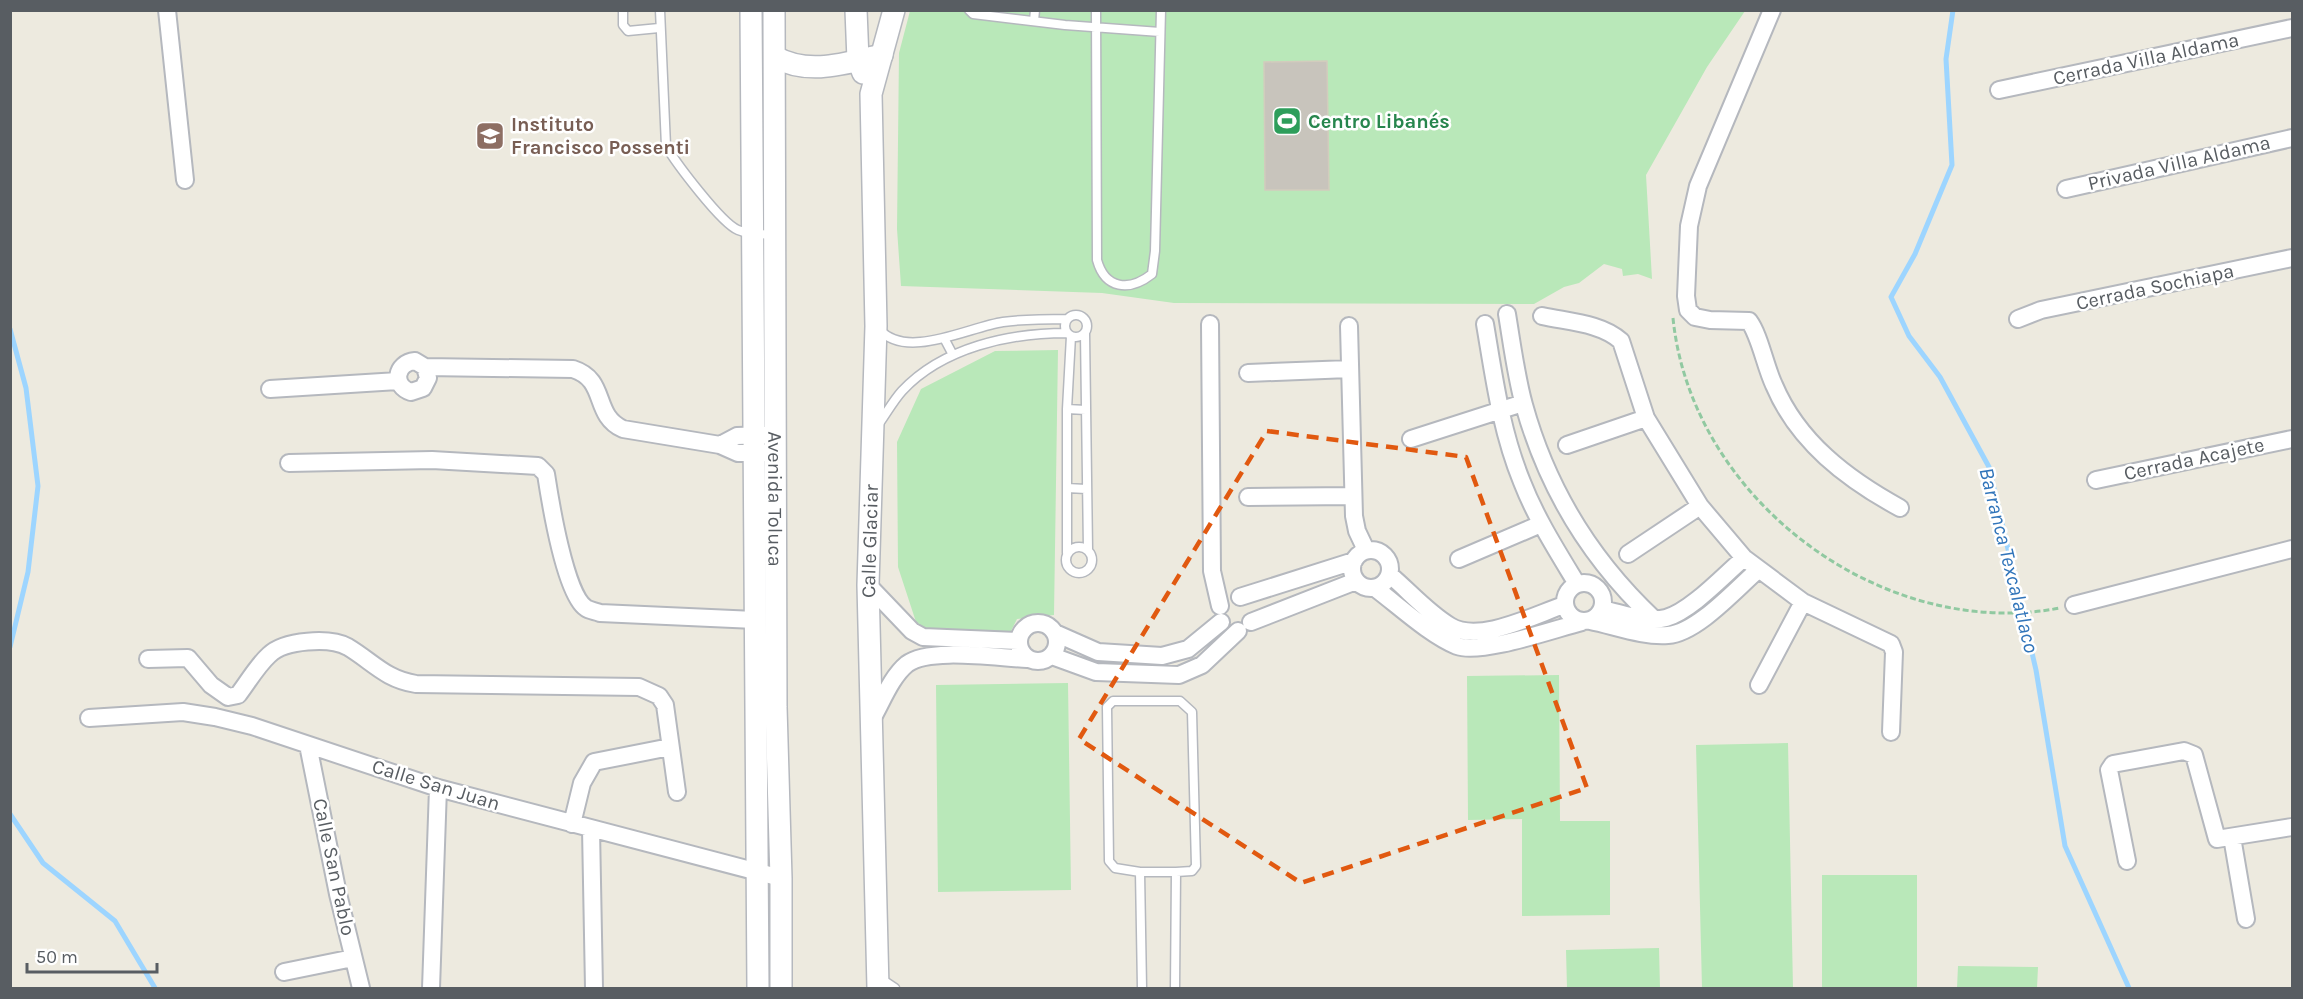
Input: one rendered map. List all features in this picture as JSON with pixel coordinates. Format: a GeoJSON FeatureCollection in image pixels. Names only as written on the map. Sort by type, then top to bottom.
{"type":"FeatureCollection","features":[{"type":"Feature","properties":{"kind":"street"},"geometry":{"type":"LineString","coordinates":[[167,10],[185,180]]}},
{"type":"Feature","properties":{"kind":"street","name":"Avenida Toluca"},"geometry":{"type":"LineString","coordinates":[[751,10],[753,234],[765,444],[777,767],[781,878],[781,988]]}},
{"type":"Feature","properties":{"kind":"street","name":"Avenida Toluca"},"geometry":{"type":"LineString","coordinates":[[758,988],[755,620],[776,235],[774,10]]}},
{"type":"Feature","properties":{"kind":"street","name":"Calle Glaciar"},"geometry":{"type":"LineString","coordinates":[[856,10],[858,60],[871,94]]}},
{"type":"Feature","properties":{"kind":"street","name":"Calle Glaciar"},"geometry":{"type":"LineString","coordinates":[[884,985],[868,585],[876,326],[871,94],[894,10]]}},
{"type":"Feature","properties":{"kind":"street"},"geometry":{"type":"LineString","coordinates":[[1772,10],[1698,186],[1689,226],[1686,296],[1688,310],[1695,317],[1710,320],[1749,321],[1755,329],[1760,353],[1774,388],[1795,423],[1839,469],[1874,494],[1900,508]]}},
{"type":"Feature","properties":{"kind":"street","name":"Cerrada Villa Aldama"},"geometry":{"type":"LineString","coordinates":[[1999,90],[2292,28]]}},
{"type":"Feature","properties":{"kind":"street"},"geometry":{"type":"LineString","coordinates":[[775,57],[789,65],[816,68],[882,55]]}},
{"type":"Feature","properties":{"kind":"street","name":"Privada Villa Aldama"},"geometry":{"type":"LineString","coordinates":[[2066,189],[2292,138]]}},
{"type":"Feature","properties":{"kind":"street","name":"Cerrada Sochiapa"},"geometry":{"type":"LineString","coordinates":[[2018,319],[2041,310],[2292,258]]}},
{"type":"Feature","properties":{"kind":"street"},"geometry":{"type":"LineString","coordinates":[[1507,314],[1523,403],[1537,446],[1566,511],[1616,581],[1654,619]]}},
{"type":"Feature","properties":{"kind":"street"},"geometry":{"type":"LineString","coordinates":[[1542,316],[1597,327],[1622,341],[1646,418],[1700,506],[1744,558],[1803,602],[1891,644],[1894,652],[1891,732]]}},
{"type":"Feature","properties":{"kind":"street"},"geometry":{"type":"LineString","coordinates":[[1210,324],[1212,571],[1220,614],[1225,627],[1245,626],[1356,581]]}},
{"type":"Feature","properties":{"kind":"street"},"geometry":{"type":"LineString","coordinates":[[1485,324],[1500,412],[1521,481],[1540,524],[1577,584]]}},
{"type":"Feature","properties":{"kind":"street"},"geometry":{"type":"LineString","coordinates":[[1349,326],[1353,496],[1360,556],[1352,571],[1356,581],[1364,587],[1375,588],[1446,641],[1459,647],[1487,646],[1592,617],[1654,635],[1671,635],[1692,627],[1758,570]]}},
{"type":"Feature","properties":{"kind":"street"},"geometry":{"type":"LineString","coordinates":[[270,389],[398,381],[398,375],[404,364],[415,361],[425,367],[573,369],[586,373],[594,381],[606,416],[614,425],[623,429],[720,445],[738,453],[765,444]]}},
{"type":"Feature","properties":{"kind":"street"},"geometry":{"type":"LineString","coordinates":[[1248,373],[1349,369]]}},
{"type":"Feature","properties":{"kind":"street"},"geometry":{"type":"LineString","coordinates":[[1411,439],[1523,403]]}},
{"type":"Feature","properties":{"kind":"street"},"geometry":{"type":"LineString","coordinates":[[1567,445],[1646,418]]}},
{"type":"Feature","properties":{"kind":"street","name":"Cerrada Acajete"},"geometry":{"type":"LineString","coordinates":[[2096,480],[2292,439]]}},
{"type":"Feature","properties":{"kind":"street"},"geometry":{"type":"LineString","coordinates":[[289,463],[432,460],[538,466],[546,474],[562,557],[579,600],[586,608],[600,613],[755,620]]}},
{"type":"Feature","properties":{"kind":"street"},"geometry":{"type":"LineString","coordinates":[[1248,497],[1353,496]]}},
{"type":"Feature","properties":{"kind":"street"},"geometry":{"type":"LineString","coordinates":[[1628,554],[1700,506]]}},
{"type":"Feature","properties":{"kind":"street"},"geometry":{"type":"LineString","coordinates":[[1459,559],[1540,524]]}},
{"type":"Feature","properties":{"kind":"street"},"geometry":{"type":"LineString","coordinates":[[2068,606],[2292,549]]}},
{"type":"Feature","properties":{"kind":"street"},"geometry":{"type":"LineString","coordinates":[[1027,659],[1020,651],[1018,641],[1021,631],[1028,624],[1038,622],[1048,625],[1055,633],[1098,652],[1162,656],[1188,649],[1220,614],[1232,597],[1240,597],[1377,550],[1385,555],[1390,565],[1389,575],[1384,583],[1375,588]]}},
{"type":"Feature","properties":{"kind":"street"},"geometry":{"type":"LineString","coordinates":[[1564,605],[1574,619],[1592,617],[1666,618],[1682,610],[1744,558]]}},
{"type":"Feature","properties":{"kind":"street"},"geometry":{"type":"LineString","coordinates":[[1389,575],[1449,626],[1461,631],[1484,632],[1564,605]]}},
{"type":"Feature","properties":{"kind":"street"},"geometry":{"type":"LineString","coordinates":[[1564,605],[1570,589],[1577,584],[1594,585],[1600,591],[1592,617]]}},
{"type":"Feature","properties":{"kind":"street"},"geometry":{"type":"LineString","coordinates":[[868,585],[912,631],[923,637],[1018,641]]}},
{"type":"Feature","properties":{"kind":"street"},"geometry":{"type":"LineString","coordinates":[[1052,656],[1096,672],[1179,675],[1202,664],[1245,626],[1252,607],[1240,597]]}},
{"type":"Feature","properties":{"kind":"street"},"geometry":{"type":"LineString","coordinates":[[1759,685],[1803,602]]}},
{"type":"Feature","properties":{"kind":"street"},"geometry":{"type":"LineString","coordinates":[[872,720],[901,670],[913,660],[930,656],[1044,660],[1052,656],[1056,649],[1055,633]]}},
{"type":"Feature","properties":{"kind":"street"},"geometry":{"type":"LineString","coordinates":[[148,659],[188,658],[211,685],[228,697],[238,695],[270,653],[288,645],[315,640],[346,646],[397,681],[416,684],[639,687],[659,696],[665,705],[677,792]]}},
{"type":"Feature","properties":{"kind":"street","name":"Calle San Juan"},"geometry":{"type":"LineString","coordinates":[[89,718],[183,712],[252,726],[438,788],[757,874],[781,878]]}},
{"type":"Feature","properties":{"kind":"street","name":"Calle San Pablo"},"geometry":{"type":"LineString","coordinates":[[309,745],[361,988]]}},
{"type":"Feature","properties":{"kind":"street"},"geometry":{"type":"LineString","coordinates":[[572,824],[582,783],[588,768],[594,762],[670,747]]}},
{"type":"Feature","properties":{"kind":"street"},"geometry":{"type":"LineString","coordinates":[[2127,861],[2110,767],[2113,764],[2184,751],[2194,755],[2215,837],[2219,840],[2292,827]]}},
{"type":"Feature","properties":{"kind":"street"},"geometry":{"type":"LineString","coordinates":[[432,988],[438,788]]}},
{"type":"Feature","properties":{"kind":"street"},"geometry":{"type":"LineString","coordinates":[[591,829],[594,988]]}},
{"type":"Feature","properties":{"kind":"street"},"geometry":{"type":"LineString","coordinates":[[2232,837],[2246,919]]}},
{"type":"Feature","properties":{"kind":"street"},"geometry":{"type":"LineString","coordinates":[[284,972],[353,958]]}},
{"type":"Feature","properties":{"kind":"lane"},"geometry":{"type":"LineString","coordinates":[[623,10],[623,25],[628,30],[659,28]]}},
{"type":"Feature","properties":{"kind":"lane"},"geometry":{"type":"LineString","coordinates":[[660,10],[666,146],[676,162],[731,226],[753,234],[776,235]]}},
{"type":"Feature","properties":{"kind":"lane"},"geometry":{"type":"LineString","coordinates":[[969,10],[973,14],[1008,14],[1035,21],[1160,32]]}},
{"type":"Feature","properties":{"kind":"lane"},"geometry":{"type":"LineString","coordinates":[[1035,10],[1035,21]]}},
{"type":"Feature","properties":{"kind":"lane"},"geometry":{"type":"LineString","coordinates":[[1096,10],[1097,260],[1101,274],[1113,284],[1132,285],[1152,274],[1155,251],[1161,10]]}},
{"type":"Feature","properties":{"kind":"lane"},"geometry":{"type":"LineString","coordinates":[[876,326],[886,338],[908,343],[944,338],[974,327],[1003,322],[1067,319],[1081,315],[1087,323],[1085,333],[1086,489],[1088,550],[1092,561],[1086,571],[1080,573],[1069,570],[1065,558],[1067,553],[1069,376],[1067,319]]}},
{"type":"Feature","properties":{"kind":"lane"},"geometry":{"type":"LineString","coordinates":[[874,430],[903,391],[935,365],[953,355],[991,342],[1069,334],[1076,337],[1085,333]]}},
{"type":"Feature","properties":{"kind":"lane"},"geometry":{"type":"LineString","coordinates":[[944,338],[953,355]]}},
{"type":"Feature","properties":{"kind":"lane"},"geometry":{"type":"LineString","coordinates":[[1069,376],[1085,378]]}},
{"type":"Feature","properties":{"kind":"lane"},"geometry":{"type":"LineString","coordinates":[[1067,409],[1086,410]]}},
{"type":"Feature","properties":{"kind":"lane"},"geometry":{"type":"LineString","coordinates":[[1067,488],[1086,489]]}},
{"type":"Feature","properties":{"kind":"lane"},"geometry":{"type":"LineString","coordinates":[[1067,553],[1077,547],[1088,550]]}},
{"type":"Feature","properties":{"kind":"lane"},"geometry":{"type":"LineString","coordinates":[[1113,701],[1180,701],[1192,712],[1196,866],[1192,871],[1140,872],[1115,868],[1109,861],[1107,707],[1113,701]]}},
{"type":"Feature","properties":{"kind":"lane"},"geometry":{"type":"LineString","coordinates":[[1140,872],[1142,988]]}},
{"type":"Feature","properties":{"kind":"lane"},"geometry":{"type":"LineString","coordinates":[[1175,988],[1176,872]]}},
{"type":"Feature","properties":{"kind":"path"},"geometry":{"type":"LineString","coordinates":[[1948,609],[2004,615],[2068,606]]}},
{"type":"Feature","properties":{"kind":"highlighted area"},"geometry":{"type":"Polygon","coordinates":[[[1267,431],[1466,457],[1587,788],[1301,883],[1079,739],[1267,431]]]}},
{"type":"Feature","properties":{"kind":"green space","name":"Centro Libanés"},"geometry":{"type":"Polygon","coordinates":[[[910,11],[1745,11],[1707,67],[1646,175],[1652,279],[1638,274],[1623,276],[1622,269],[1604,264],[1579,283],[1564,287],[1534,304],[1174,303],[1102,293],[901,286],[897,229],[899,53],[910,11]]]}},
{"type":"Feature","properties":{"kind":"green space"},"geometry":{"type":"Polygon","coordinates":[[[1058,350],[1054,615],[1017,619],[1011,631],[929,631],[916,622],[898,567],[897,442],[921,389],[995,351],[1058,350]]]}},
{"type":"Feature","properties":{"kind":"green space"},"geometry":{"type":"Polygon","coordinates":[[[1559,675],[1560,821],[1610,821],[1610,915],[1522,916],[1522,819],[1468,820],[1467,676],[1559,675]]]}},
{"type":"Feature","properties":{"kind":"green space"},"geometry":{"type":"Polygon","coordinates":[[[1068,683],[1071,890],[938,892],[936,685],[1068,683]]]}},
{"type":"Feature","properties":{"kind":"green space"},"geometry":{"type":"Polygon","coordinates":[[[1788,743],[1793,988],[1702,988],[1696,745],[1788,743]]]}},
{"type":"Feature","properties":{"kind":"green space"},"geometry":{"type":"Polygon","coordinates":[[[1822,875],[1917,875],[1917,988],[1822,988],[1822,875]]]}},
{"type":"Feature","properties":{"kind":"green space"},"geometry":{"type":"Polygon","coordinates":[[[1659,948],[1660,988],[1567,988],[1566,950],[1659,948]]]}},
{"type":"Feature","properties":{"kind":"green space"},"geometry":{"type":"Polygon","coordinates":[[[1958,966],[2038,967],[2037,988],[1957,988],[1958,966]]]}},
{"type":"Feature","properties":{"kind":"building"},"geometry":{"type":"Polygon","coordinates":[[[1327,61],[1329,190],[1265,190],[1264,62],[1327,61]]]}},
{"type":"Feature","properties":{"kind":"waterway","name":"Barranca Texcalatlaco"},"geometry":{"type":"LineString","coordinates":[[1953,10],[1946,59],[1952,165],[1915,254],[1891,297],[1909,336],[1940,377],[1989,467],[2036,670],[2065,846],[2129,988]]}},
{"type":"Feature","properties":{"kind":"waterway"},"geometry":{"type":"LineString","coordinates":[[10,329],[26,388],[38,486],[28,572],[10,647]]}},
{"type":"Feature","properties":{"kind":"waterway"},"geometry":{"type":"LineString","coordinates":[[10,814],[43,863],[115,921],[155,988]]}},
{"type":"Feature","properties":{"kind":"place","name":"Centro Libanés"},"geometry":{"type":"Point","coordinates":[1287,121]}},
{"type":"Feature","properties":{"kind":"place","name":"Instituto Francisco Possenti"},"geometry":{"type":"Point","coordinates":[490,136]}}]}
